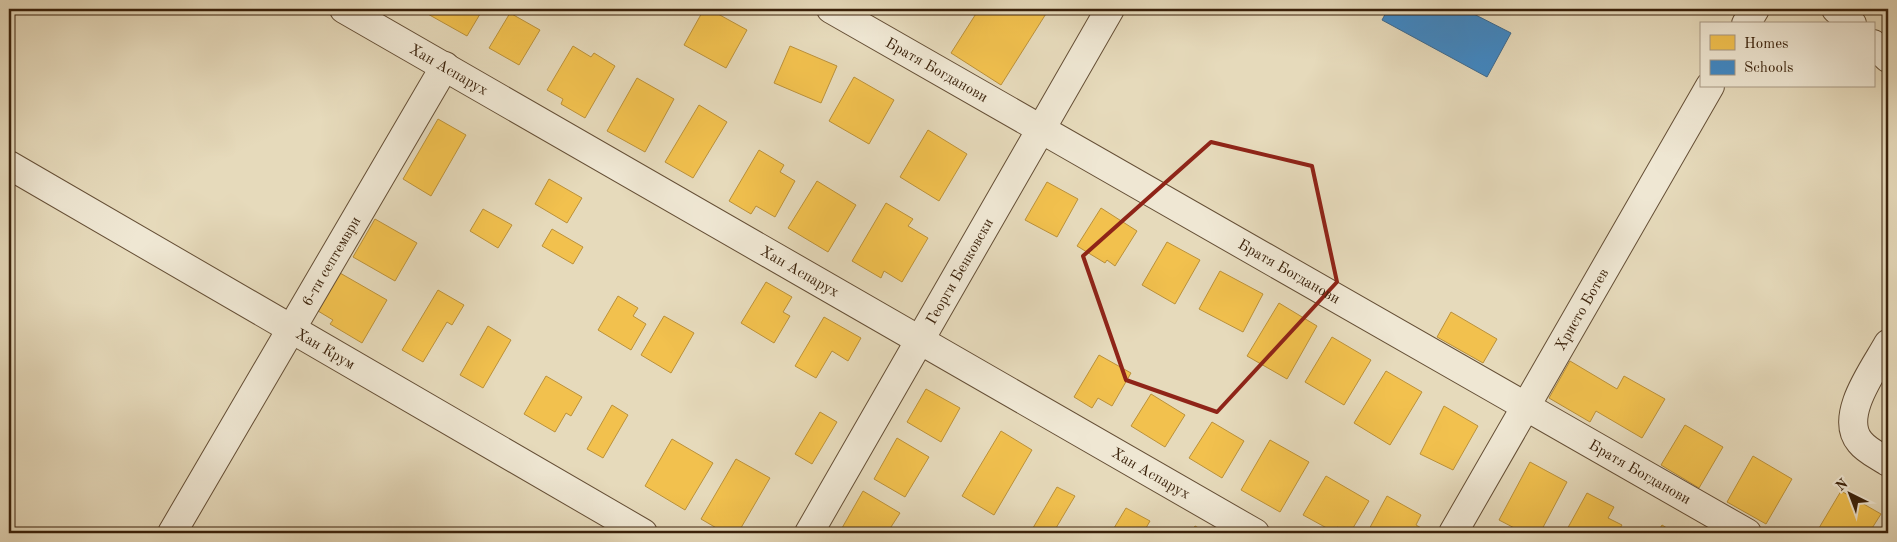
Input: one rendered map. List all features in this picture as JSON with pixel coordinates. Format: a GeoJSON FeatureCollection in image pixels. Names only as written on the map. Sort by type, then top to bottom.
{"type":"FeatureCollection","features":[{"type":"Feature","properties":{"kind":"street","name":"Хан Аспарух"},"geometry":{"type":"LineString","coordinates":[[344,9],[1255,533]]}},
{"type":"Feature","properties":{"kind":"street","name":"Братя Богданови"},"geometry":{"type":"LineString","coordinates":[[831,9],[1747,533]]}},
{"type":"Feature","properties":{"kind":"street","name":"Георги Бенковски"},"geometry":{"type":"LineString","coordinates":[[809,533],[1110,9]]}},
{"type":"Feature","properties":{"kind":"street"},"geometry":{"type":"LineString","coordinates":[[1747,22],[1755,9]]}},
{"type":"Feature","properties":{"kind":"street"},"geometry":{"type":"LineString","coordinates":[[1836,9],[1850,22]]}},
{"type":"Feature","properties":{"kind":"street"},"geometry":{"type":"LineString","coordinates":[[1874,45],[1888,58]]}},
{"type":"Feature","properties":{"kind":"street","name":"6-ти септември"},"geometry":{"type":"LineString","coordinates":[[172,533],[445,66]]}},
{"type":"Feature","properties":{"kind":"street","name":"Христо Ботев"},"geometry":{"type":"LineString","coordinates":[[1453,533],[1709,88]]}},
{"type":"Feature","properties":{"kind":"street","name":"Хан Крум"},"geometry":{"type":"LineString","coordinates":[[9,165],[643,533]]}},
{"type":"Feature","properties":{"kind":"street"},"geometry":{"type":"LineString","coordinates":[[1888,344],[1856,400],[1852,425],[1859,441],[1870,451],[1888,462]]}},
{"type":"Feature","properties":{"kind":"highlighted area"},"geometry":{"type":"Polygon","coordinates":[[[1211,142],[1312,166],[1337,282],[1217,412],[1126,380],[1083,256],[1211,142]]]}},
{"type":"Feature","properties":{"kind":"building: Homes"},"geometry":{"type":"Polygon","coordinates":[[[429,9],[483,9],[467,36],[426,13],[429,9]]]}},
{"type":"Feature","properties":{"kind":"building: Homes"},"geometry":{"type":"Polygon","coordinates":[[[704,9],[709,9],[747,30],[726,68],[684,45],[704,9]]]}},
{"type":"Feature","properties":{"kind":"building: Homes"},"geometry":{"type":"Polygon","coordinates":[[[979,9],[1049,9],[1001,85],[951,53],[979,9]]]}},
{"type":"Feature","properties":{"kind":"building: Homes"},"geometry":{"type":"Polygon","coordinates":[[[510,13],[540,30],[519,65],[489,48],[510,13]]]}},
{"type":"Feature","properties":{"kind":"building: Homes"},"geometry":{"type":"Polygon","coordinates":[[[573,46],[591,57],[594,53],[615,66],[585,118],[561,104],[563,99],[547,90],[573,46]]]}},
{"type":"Feature","properties":{"kind":"building: Homes"},"geometry":{"type":"Polygon","coordinates":[[[790,46],[837,66],[821,103],[774,83],[790,46]]]}},
{"type":"Feature","properties":{"kind":"building: Homes"},"geometry":{"type":"Polygon","coordinates":[[[854,77],[894,100],[869,144],[829,121],[854,77]]]}},
{"type":"Feature","properties":{"kind":"building: Homes"},"geometry":{"type":"Polygon","coordinates":[[[637,78],[674,99],[645,152],[607,131],[637,78]]]}},
{"type":"Feature","properties":{"kind":"building: Homes"},"geometry":{"type":"Polygon","coordinates":[[[699,105],[727,122],[693,178],[665,162],[699,105]]]}},
{"type":"Feature","properties":{"kind":"building: Homes"},"geometry":{"type":"Polygon","coordinates":[[[438,119],[466,135],[431,196],[403,179],[438,119]]]}},
{"type":"Feature","properties":{"kind":"building: Homes"},"geometry":{"type":"Polygon","coordinates":[[[928,130],[967,154],[939,201],[900,177],[928,130]]]}},
{"type":"Feature","properties":{"kind":"building: Homes"},"geometry":{"type":"Polygon","coordinates":[[[759,150],[784,165],[780,172],[795,181],[775,217],[756,206],[751,214],[729,201],[759,150]]]}},
{"type":"Feature","properties":{"kind":"building: Homes"},"geometry":{"type":"Polygon","coordinates":[[[549,179],[582,198],[567,223],[535,204],[549,179]]]}},
{"type":"Feature","properties":{"kind":"building: Homes"},"geometry":{"type":"Polygon","coordinates":[[[817,181],[856,205],[828,252],[788,228],[817,181]]]}},
{"type":"Feature","properties":{"kind":"building: Homes"},"geometry":{"type":"Polygon","coordinates":[[[1047,182],[1078,199],[1057,237],[1025,220],[1047,182]]]}},
{"type":"Feature","properties":{"kind":"building: Homes"},"geometry":{"type":"Polygon","coordinates":[[[886,203],[913,219],[908,226],[928,238],[902,282],[884,271],[881,278],[852,261],[886,203]]]}},
{"type":"Feature","properties":{"kind":"building: Homes"},"geometry":{"type":"Polygon","coordinates":[[[1101,208],[1137,231],[1115,266],[1107,260],[1105,263],[1077,246],[1101,208]]]}},
{"type":"Feature","properties":{"kind":"building: Homes"},"geometry":{"type":"Polygon","coordinates":[[[483,209],[512,225],[498,248],[470,231],[483,209]]]}},
{"type":"Feature","properties":{"kind":"building: Homes"},"geometry":{"type":"Polygon","coordinates":[[[375,219],[417,243],[395,281],[353,257],[375,219]]]}},
{"type":"Feature","properties":{"kind":"building: Homes"},"geometry":{"type":"Polygon","coordinates":[[[552,229],[583,247],[573,264],[542,246],[552,229]]]}},
{"type":"Feature","properties":{"kind":"building: Homes"},"geometry":{"type":"Polygon","coordinates":[[[1167,242],[1200,260],[1175,304],[1142,285],[1167,242]]]}},
{"type":"Feature","properties":{"kind":"building: Homes"},"geometry":{"type":"Polygon","coordinates":[[[1220,271],[1263,294],[1243,332],[1199,309],[1220,271]]]}},
{"type":"Feature","properties":{"kind":"building: Homes"},"geometry":{"type":"Polygon","coordinates":[[[340,273],[387,300],[362,343],[330,324],[333,320],[318,311],[340,273]]]}},
{"type":"Feature","properties":{"kind":"building: Homes"},"geometry":{"type":"Polygon","coordinates":[[[766,282],[792,297],[783,312],[790,316],[774,343],[741,323],[766,282]]]}},
{"type":"Feature","properties":{"kind":"building: Homes"},"geometry":{"type":"Polygon","coordinates":[[[438,290],[464,305],[452,325],[447,322],[423,362],[402,350],[438,290]]]}},
{"type":"Feature","properties":{"kind":"building: Homes"},"geometry":{"type":"Polygon","coordinates":[[[618,296],[638,308],[633,316],[646,324],[631,350],[598,330],[618,296]]]}},
{"type":"Feature","properties":{"kind":"building: Homes"},"geometry":{"type":"Polygon","coordinates":[[[1279,303],[1317,326],[1287,379],[1247,356],[1279,303]]]}},
{"type":"Feature","properties":{"kind":"building: Homes"},"geometry":{"type":"Polygon","coordinates":[[[1451,312],[1497,339],[1483,363],[1437,337],[1451,312]]]}},
{"type":"Feature","properties":{"kind":"building: Homes"},"geometry":{"type":"Polygon","coordinates":[[[664,316],[694,333],[671,373],[641,355],[664,316]]]}},
{"type":"Feature","properties":{"kind":"building: Homes"},"geometry":{"type":"Polygon","coordinates":[[[824,317],[861,338],[848,361],[832,351],[816,378],[795,366],[824,317]]]}},
{"type":"Feature","properties":{"kind":"building: Homes"},"geometry":{"type":"Polygon","coordinates":[[[488,326],[511,340],[483,388],[460,375],[488,326]]]}},
{"type":"Feature","properties":{"kind":"building: Homes"},"geometry":{"type":"Polygon","coordinates":[[[1332,337],[1371,360],[1344,405],[1305,382],[1332,337]]]}},
{"type":"Feature","properties":{"kind":"building: Homes"},"geometry":{"type":"Polygon","coordinates":[[[1099,355],[1131,373],[1112,406],[1098,398],[1092,408],[1074,397],[1099,355]]]}},
{"type":"Feature","properties":{"kind":"building: Homes"},"geometry":{"type":"Polygon","coordinates":[[[1570,361],[1617,389],[1624,376],[1665,399],[1642,438],[1596,411],[1590,422],[1549,398],[1570,361]]]}},
{"type":"Feature","properties":{"kind":"building: Homes"},"geometry":{"type":"Polygon","coordinates":[[[1386,371],[1422,392],[1390,445],[1354,423],[1386,371]]]}},
{"type":"Feature","properties":{"kind":"building: Homes"},"geometry":{"type":"Polygon","coordinates":[[[546,376],[582,397],[571,416],[566,413],[555,432],[524,414],[546,376]]]}},
{"type":"Feature","properties":{"kind":"building: Homes"},"geometry":{"type":"Polygon","coordinates":[[[926,389],[960,408],[941,442],[907,422],[926,389]]]}},
{"type":"Feature","properties":{"kind":"building: Homes"},"geometry":{"type":"Polygon","coordinates":[[[1151,394],[1185,415],[1165,447],[1131,426],[1151,394]]]}},
{"type":"Feature","properties":{"kind":"building: Homes"},"geometry":{"type":"Polygon","coordinates":[[[612,405],[628,415],[603,458],[587,449],[612,405]]]}},
{"type":"Feature","properties":{"kind":"building: Homes"},"geometry":{"type":"Polygon","coordinates":[[[1444,406],[1478,426],[1453,470],[1420,454],[1444,406]]]}},
{"type":"Feature","properties":{"kind":"building: Homes"},"geometry":{"type":"Polygon","coordinates":[[[820,412],[837,422],[812,464],[795,454],[820,412]]]}},
{"type":"Feature","properties":{"kind":"building: Homes"},"geometry":{"type":"Polygon","coordinates":[[[1212,422],[1244,441],[1222,478],[1189,458],[1212,422]]]}},
{"type":"Feature","properties":{"kind":"building: Homes"},"geometry":{"type":"Polygon","coordinates":[[[1685,425],[1723,447],[1699,488],[1661,465],[1685,425]]]}},
{"type":"Feature","properties":{"kind":"building: Homes"},"geometry":{"type":"Polygon","coordinates":[[[1001,431],[1032,450],[994,515],[962,496],[1001,431]]]}},
{"type":"Feature","properties":{"kind":"building: Homes"},"geometry":{"type":"Polygon","coordinates":[[[897,438],[929,457],[905,497],[874,479],[897,438]]]}},
{"type":"Feature","properties":{"kind":"building: Homes"},"geometry":{"type":"Polygon","coordinates":[[[672,439],[713,463],[685,510],[645,486],[672,439]]]}},
{"type":"Feature","properties":{"kind":"building: Homes"},"geometry":{"type":"Polygon","coordinates":[[[1270,440],[1309,462],[1280,512],[1241,490],[1270,440]]]}},
{"type":"Feature","properties":{"kind":"building: Homes"},"geometry":{"type":"Polygon","coordinates":[[[1753,456],[1792,479],[1766,524],[1727,502],[1753,456]]]}},
{"type":"Feature","properties":{"kind":"building: Homes"},"geometry":{"type":"Polygon","coordinates":[[[736,459],[770,478],[738,533],[725,533],[701,519],[736,459]]]}},
{"type":"Feature","properties":{"kind":"building: Homes"},"geometry":{"type":"Polygon","coordinates":[[[1530,462],[1567,482],[1540,533],[1524,533],[1499,520],[1530,462]]]}},
{"type":"Feature","properties":{"kind":"building: Homes"},"geometry":{"type":"Polygon","coordinates":[[[1326,476],[1369,501],[1350,533],[1337,527],[1334,532],[1303,515],[1326,476]]]}},
{"type":"Feature","properties":{"kind":"building: Homes"},"geometry":{"type":"Polygon","coordinates":[[[1057,487],[1075,496],[1053,533],[1030,533],[1057,487]]]}},
{"type":"Feature","properties":{"kind":"building: Homes"},"geometry":{"type":"Polygon","coordinates":[[[863,491],[900,513],[891,527],[899,533],[852,533],[842,528],[863,491]]]}},
{"type":"Feature","properties":{"kind":"building: Homes"},"geometry":{"type":"Polygon","coordinates":[[[1841,491],[1881,514],[1869,533],[1816,533],[1841,491]]]}},
{"type":"Feature","properties":{"kind":"building: Homes"},"geometry":{"type":"Polygon","coordinates":[[[1587,493],[1614,507],[1608,518],[1622,525],[1617,533],[1565,533],[1587,493]]]}},
{"type":"Feature","properties":{"kind":"building: Homes"},"geometry":{"type":"Polygon","coordinates":[[[1387,496],[1421,515],[1416,525],[1423,529],[1421,533],[1367,533],[1387,496]]]}},
{"type":"Feature","properties":{"kind":"building: Homes"},"geometry":{"type":"Polygon","coordinates":[[[1126,508],[1150,521],[1143,533],[1111,533],[1126,508]]]}},
{"type":"Feature","properties":{"kind":"building: Homes"},"geometry":{"type":"Polygon","coordinates":[[[1662,525],[1675,533],[1657,533],[1662,525]]]}},
{"type":"Feature","properties":{"kind":"building: Homes"},"geometry":{"type":"Polygon","coordinates":[[[1195,526],[1208,533],[1190,533],[1195,526]]]}},
{"type":"Feature","properties":{"kind":"building: Schools"},"geometry":{"type":"Polygon","coordinates":[[[1388,9],[1464,9],[1511,33],[1487,77],[1382,20],[1388,9]]]}}]}
